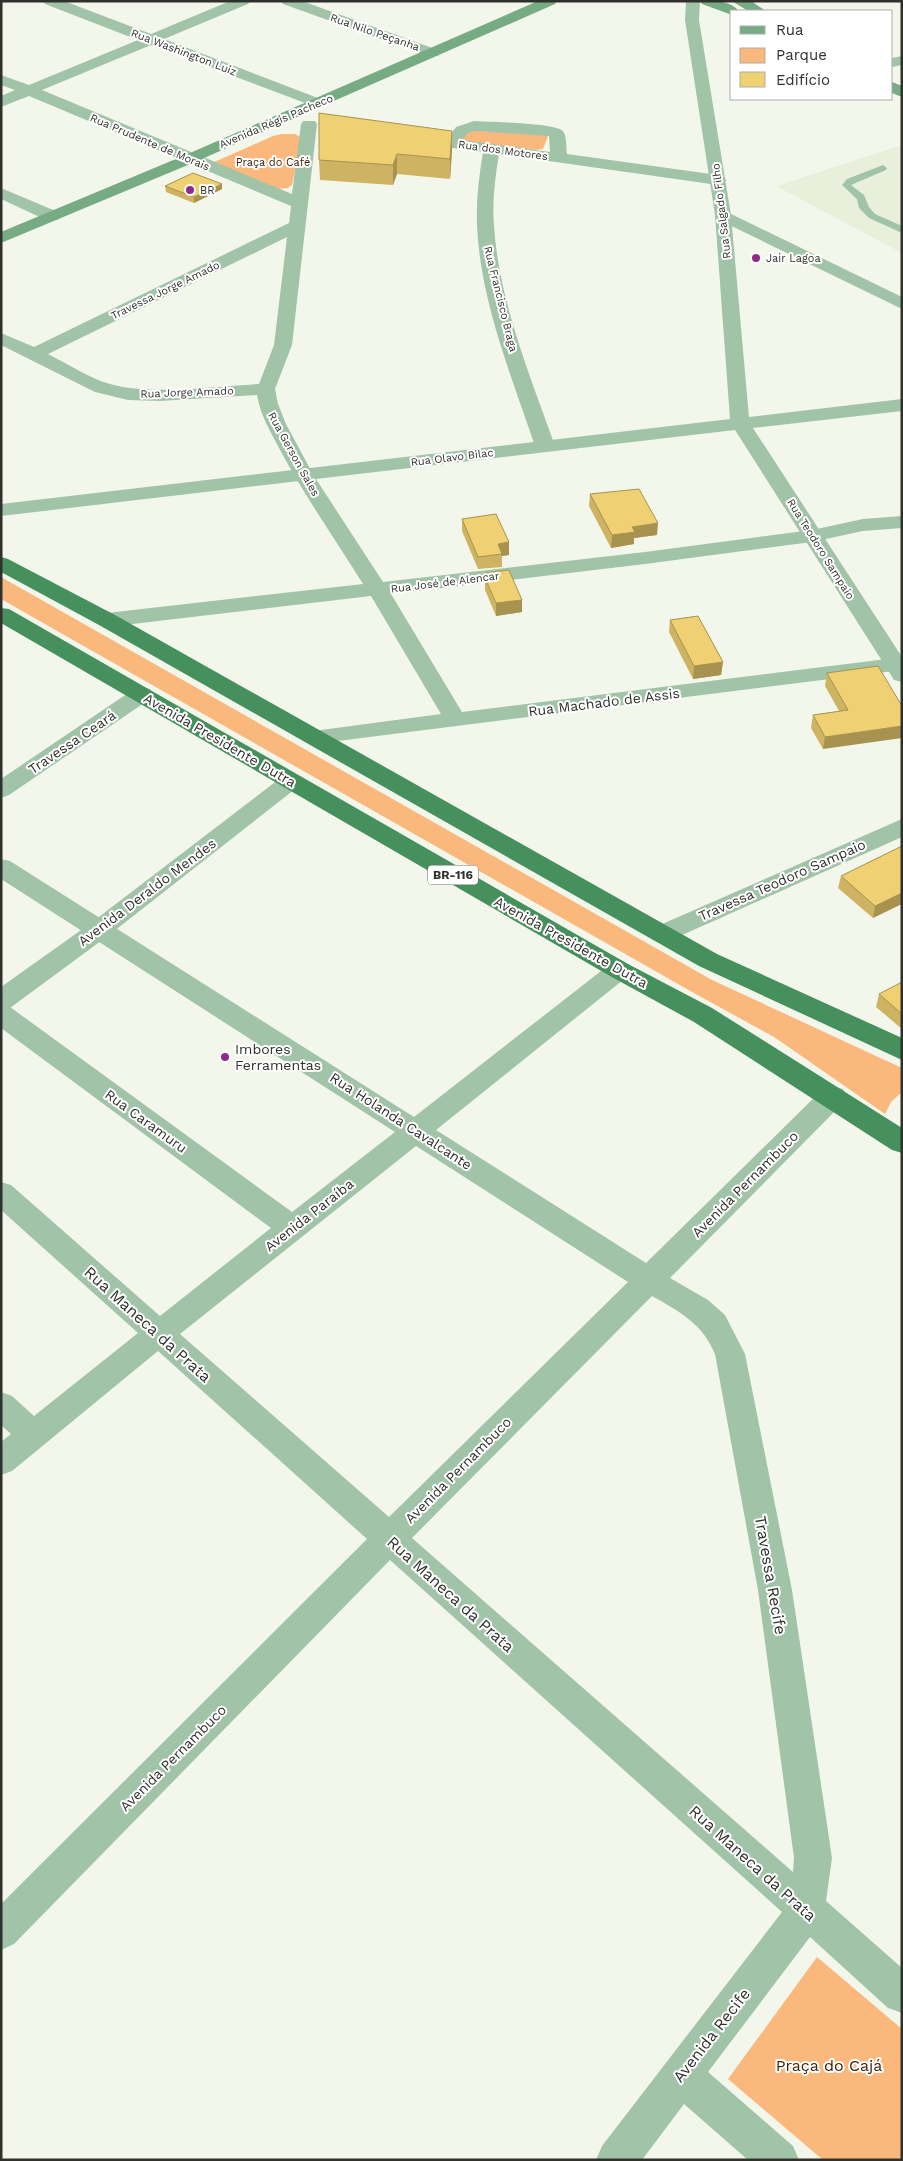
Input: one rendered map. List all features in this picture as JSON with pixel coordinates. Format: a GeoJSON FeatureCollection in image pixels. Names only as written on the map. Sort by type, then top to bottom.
{"type":"FeatureCollection","features":[{"type":"Feature","properties":{"kind":"highway"},"geometry":{"type":"LineString","coordinates":[[1,563],[107,620],[716,964],[880,1038],[902,1050]]}},
{"type":"Feature","properties":{"kind":"highway","name":"Avenida Presidente Dutra"},"geometry":{"type":"LineString","coordinates":[[1,614],[619,970],[704,1014],[902,1142]]}},
{"type":"Feature","properties":{"kind":"main road"},"geometry":{"type":"LineString","coordinates":[[707,1],[738,5],[756,10]]}},
{"type":"Feature","properties":{"kind":"main road","name":"Avenida Régis Pacheco"},"geometry":{"type":"LineString","coordinates":[[1,238],[433,53],[541,2]]}},
{"type":"Feature","properties":{"kind":"street","name":"Rua Washington Luiz"},"geometry":{"type":"LineString","coordinates":[[50,1],[318,103]]}},
{"type":"Feature","properties":{"kind":"street"},"geometry":{"type":"LineString","coordinates":[[1,102],[243,1]]}},
{"type":"Feature","properties":{"kind":"street","name":"Rua Nilo Peçanha"},"geometry":{"type":"LineString","coordinates":[[288,1],[433,53]]}},
{"type":"Feature","properties":{"kind":"street","name":"Rua Salgado Filho"},"geometry":{"type":"LineString","coordinates":[[693,1],[692,20],[723,215],[740,423]]}},
{"type":"Feature","properties":{"kind":"street","name":"Rua Prudente de Morais"},"geometry":{"type":"LineString","coordinates":[[1,79],[189,159],[299,203]]}},
{"type":"Feature","properties":{"kind":"street"},"geometry":{"type":"LineString","coordinates":[[288,116],[309,124],[326,126]]}},
{"type":"Feature","properties":{"kind":"street"},"geometry":{"type":"LineString","coordinates":[[266,388],[283,345],[309,124]]}},
{"type":"Feature","properties":{"kind":"street"},"geometry":{"type":"LineString","coordinates":[[452,143],[462,130],[474,126],[550,131],[557,134],[559,158]]}},
{"type":"Feature","properties":{"kind":"street","name":"Rua dos Motores"},"geometry":{"type":"LineString","coordinates":[[396,136],[718,180]]}},
{"type":"Feature","properties":{"kind":"street","name":"Rua Francisco Braga"},"geometry":{"type":"LineString","coordinates":[[492,149],[485,196],[486,236],[496,288],[509,337],[545,446]]}},
{"type":"Feature","properties":{"kind":"street"},"geometry":{"type":"LineString","coordinates":[[1,193],[52,216]]}},
{"type":"Feature","properties":{"kind":"street"},"geometry":{"type":"LineString","coordinates":[[723,215],[902,304]]}},
{"type":"Feature","properties":{"kind":"street","name":"Travessa Jorge Amado"},"geometry":{"type":"LineString","coordinates":[[34,354],[297,226]]}},
{"type":"Feature","properties":{"kind":"street","name":"Rua Jorge Amado"},"geometry":{"type":"LineString","coordinates":[[1,338],[102,388],[128,394],[167,394],[266,388]]}},
{"type":"Feature","properties":{"kind":"street","name":"Rua Gerson Sales"},"geometry":{"type":"LineString","coordinates":[[266,388],[268,404],[276,424],[304,476],[378,590],[456,720]]}},
{"type":"Feature","properties":{"kind":"street","name":"Rua Olavo Bilac"},"geometry":{"type":"LineString","coordinates":[[1,510],[902,405]]}},
{"type":"Feature","properties":{"kind":"street","name":"Rua Teodoro Sampaio"},"geometry":{"type":"LineString","coordinates":[[740,423],[898,670]]}},
{"type":"Feature","properties":{"kind":"street","name":"Rua José de Alencar"},"geometry":{"type":"LineString","coordinates":[[107,620],[378,590],[812,536],[862,525],[902,522]]}},
{"type":"Feature","properties":{"kind":"street","name":"Rua Machado de Assis"},"geometry":{"type":"LineString","coordinates":[[314,737],[898,670]]}},
{"type":"Feature","properties":{"kind":"street","name":"Travessa Ceará"},"geometry":{"type":"LineString","coordinates":[[1,790],[142,694]]}},
{"type":"Feature","properties":{"kind":"street","name":"Avenida Deraldo Mendes"},"geometry":{"type":"LineString","coordinates":[[1,1001],[100,929],[291,781]]}},
{"type":"Feature","properties":{"kind":"street","name":"Travessa Teodoro Sampaio"},"geometry":{"type":"LineString","coordinates":[[662,934],[902,827]]}},
{"type":"Feature","properties":{"kind":"street","name":"Rua Holanda Cavalcante"},"geometry":{"type":"LineString","coordinates":[[1,867],[649,1280]]}},
{"type":"Feature","properties":{"kind":"street","name":"Avenida Paraíba"},"geometry":{"type":"LineString","coordinates":[[1,1461],[158,1334],[619,970]]}},
{"type":"Feature","properties":{"kind":"street","name":"Rua Caramuru"},"geometry":{"type":"LineString","coordinates":[[1,1014],[292,1228]]}},
{"type":"Feature","properties":{"kind":"street","name":"Avenida Pernambuco"},"geometry":{"type":"LineString","coordinates":[[1,1931],[389,1539],[833,1096]]}},
{"type":"Feature","properties":{"kind":"street","name":"Rua Maneca da Prata"},"geometry":{"type":"LineString","coordinates":[[1,1192],[806,1911],[902,1994]]}},
{"type":"Feature","properties":{"kind":"street","name":"Travessa Recife"},"geometry":{"type":"LineString","coordinates":[[649,1280],[687,1302],[712,1320],[723,1336],[730,1354],[775,1590],[812,1848],[813,1858],[806,1911]]}},
{"type":"Feature","properties":{"kind":"street"},"geometry":{"type":"LineString","coordinates":[[1,1405],[33,1434]]}},
{"type":"Feature","properties":{"kind":"street","name":"Avenida Recife"},"geometry":{"type":"LineString","coordinates":[[616,2160],[806,1911]]}},
{"type":"Feature","properties":{"kind":"street"},"geometry":{"type":"LineString","coordinates":[[680,2074],[779,2160]]}},
{"type":"Feature","properties":{"kind":"lane"},"geometry":{"type":"LineString","coordinates":[[883,168],[846,184],[861,198],[864,208],[872,216],[902,230]]}},
{"type":"Feature","properties":{"kind":"shaded area"},"geometry":{"type":"Polygon","coordinates":[[[902,145],[902,253],[776,186],[902,145]]]}},
{"type":"Feature","properties":{"kind":"green space"},"geometry":{"type":"Polygon","coordinates":[[[466,130],[548,136],[543,149],[534,150],[461,141],[466,130]]]}},
{"type":"Feature","properties":{"kind":"green space","name":"Praça do Café"},"geometry":{"type":"Polygon","coordinates":[[[295,134],[302,138],[292,185],[288,188],[277,189],[212,163],[273,136],[295,134]]]}},
{"type":"Feature","properties":{"kind":"green space"},"geometry":{"type":"Polygon","coordinates":[[[1,577],[712,980],[902,1068],[902,1092],[891,1102],[885,1114],[774,1037],[1,599],[1,577]]]}},
{"type":"Feature","properties":{"kind":"green space","name":"Praça do Cajá"},"geometry":{"type":"Polygon","coordinates":[[[817,1957],[902,2029],[902,2160],[823,2160],[728,2079],[817,1957]]]}},
{"type":"Feature","properties":{"kind":"building"},"geometry":{"type":"Polygon","coordinates":[[[319,113],[452,131],[450,159],[397,154],[393,165],[319,160],[319,113]]]}},
{"type":"Feature","properties":{"kind":"building"},"geometry":{"type":"Polygon","coordinates":[[[193,173],[222,184],[194,197],[165,186],[193,173]]]}},
{"type":"Feature","properties":{"kind":"building"},"geometry":{"type":"Polygon","coordinates":[[[639,489],[658,523],[632,527],[635,532],[612,535],[590,494],[639,489]]]}},
{"type":"Feature","properties":{"kind":"building"},"geometry":{"type":"Polygon","coordinates":[[[496,514],[509,542],[498,544],[502,554],[478,557],[462,519],[496,514]]]}},
{"type":"Feature","properties":{"kind":"building"},"geometry":{"type":"Polygon","coordinates":[[[509,570],[522,600],[496,603],[485,578],[487,578],[485,573],[509,570]]]}},
{"type":"Feature","properties":{"kind":"building"},"geometry":{"type":"Polygon","coordinates":[[[698,616],[723,662],[694,666],[670,620],[698,616]]]}},
{"type":"Feature","properties":{"kind":"building"},"geometry":{"type":"Polygon","coordinates":[[[878,666],[902,706],[902,726],[825,737],[813,715],[848,710],[827,673],[878,666]]]}},
{"type":"Feature","properties":{"kind":"building"},"geometry":{"type":"Polygon","coordinates":[[[902,846],[902,893],[875,906],[841,876],[902,846]]]}},
{"type":"Feature","properties":{"kind":"building"},"geometry":{"type":"Polygon","coordinates":[[[902,982],[902,1014],[879,994],[902,982]]]}},
{"type":"Feature","properties":{"kind":"place","name":"BR"},"geometry":{"type":"Point","coordinates":[190,190]}},
{"type":"Feature","properties":{"kind":"place","name":"Jair Lagoa"},"geometry":{"type":"Point","coordinates":[756,258]}},
{"type":"Feature","properties":{"kind":"place","name":"Imbores Ferramentas"},"geometry":{"type":"Point","coordinates":[225,1057]}}]}
